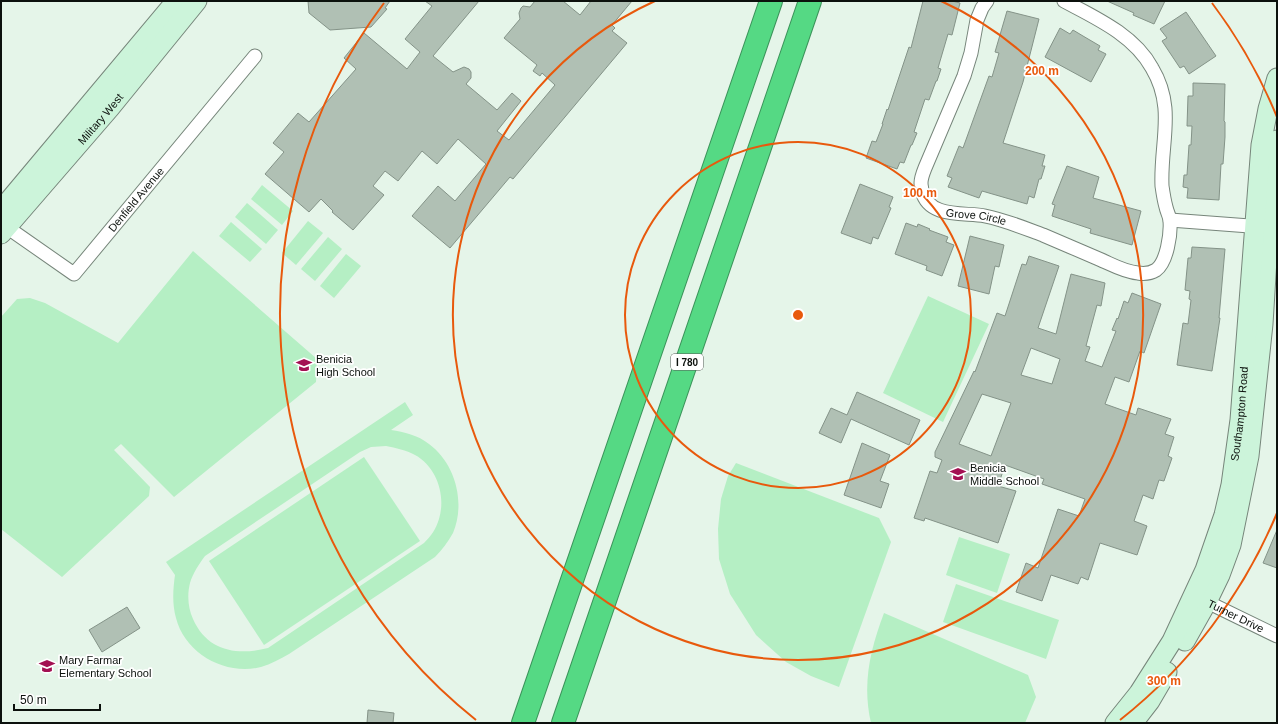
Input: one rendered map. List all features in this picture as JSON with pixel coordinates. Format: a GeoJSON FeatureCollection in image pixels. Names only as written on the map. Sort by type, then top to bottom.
{"type":"FeatureCollection","features":[{"type":"Feature","properties":{"kind":"highway"},"geometry":{"type":"LineString","coordinates":[[756,45],[766,1]]}},
{"type":"Feature","properties":{"kind":"highway"},"geometry":{"type":"LineString","coordinates":[[523,723],[771,1]]}},
{"type":"Feature","properties":{"kind":"highway","name":"I 780"},"geometry":{"type":"LineString","coordinates":[[563,723],[810,1]]}},
{"type":"Feature","properties":{"kind":"street","name":"Military West"},"geometry":{"type":"LineString","coordinates":[[2,224],[176,1]]}},
{"type":"Feature","properties":{"kind":"street","name":"Military West"},"geometry":{"type":"LineString","coordinates":[[2,224],[110,108],[197,1]]}},
{"type":"Feature","properties":{"kind":"street","name":"Grove Circle"},"geometry":{"type":"LineString","coordinates":[[987,1],[977,20],[971,53],[964,76],[924,168],[920,184],[924,196],[929,203],[944,212],[988,217],[1024,228],[1066,244],[1126,270],[1140,274],[1150,272],[1156,270],[1162,262],[1170,232],[1170,220],[1162,185],[1166,108],[1164,95],[1152,67],[1144,55],[1120,33],[1098,19],[1064,1]]}},
{"type":"Feature","properties":{"kind":"street","name":"Denfield Avenue"},"geometry":{"type":"LineString","coordinates":[[2,224],[74,274],[255,56]]}},
{"type":"Feature","properties":{"kind":"street","name":"Southampton Road"},"geometry":{"type":"LineString","coordinates":[[1267,227],[1261,145],[1268,109],[1277,78]]}},
{"type":"Feature","properties":{"kind":"street","name":"Southampton Road"},"geometry":{"type":"LineString","coordinates":[[1133,723],[1150,701],[1201,599],[1206,570],[1231,485],[1267,227],[1277,140]]}},
{"type":"Feature","properties":{"kind":"street"},"geometry":{"type":"LineString","coordinates":[[1170,220],[1267,227]]}},
{"type":"Feature","properties":{"kind":"street","name":"Southampton Road"},"geometry":{"type":"LineString","coordinates":[[1115,723],[1139,693],[1201,599]]}},
{"type":"Feature","properties":{"kind":"street","name":"Turner Drive"},"geometry":{"type":"LineString","coordinates":[[1201,599],[1277,636]]}},
{"type":"Feature","properties":{"kind":"green space"},"geometry":{"type":"Polygon","coordinates":[[[262,185],[293,211],[282,225],[251,199],[262,185]]]}},
{"type":"Feature","properties":{"kind":"green space"},"geometry":{"type":"Polygon","coordinates":[[[247,203],[278,230],[266,244],[235,217],[247,203]]]}},
{"type":"Feature","properties":{"kind":"green space"},"geometry":{"type":"Polygon","coordinates":[[[308,221],[323,233],[296,265],[282,253],[308,221]]]}},
{"type":"Feature","properties":{"kind":"green space"},"geometry":{"type":"Polygon","coordinates":[[[231,222],[262,249],[250,262],[219,236],[231,222]]]}},
{"type":"Feature","properties":{"kind":"green space"},"geometry":{"type":"Polygon","coordinates":[[[328,237],[342,249],[315,281],[301,269],[328,237]]]}},
{"type":"Feature","properties":{"kind":"green space"},"geometry":{"type":"Polygon","coordinates":[[[193,251],[317,359],[316,382],[174,497],[121,444],[114,450],[150,487],[149,496],[62,577],[1,529],[1,317],[17,299],[30,298],[45,303],[118,343],[193,251]]]}},
{"type":"Feature","properties":{"kind":"green space"},"geometry":{"type":"Polygon","coordinates":[[[346,254],[361,266],[334,298],[320,286],[346,254]]]}},
{"type":"Feature","properties":{"kind":"green space"},"geometry":{"type":"Polygon","coordinates":[[[928,296],[989,324],[943,422],[883,393],[928,296]]]}},
{"type":"Feature","properties":{"kind":"green space"},"geometry":{"type":"Polygon","coordinates":[[[405,402],[413,415],[391,430],[416,436],[429,444],[446,462],[456,484],[458,496],[457,521],[453,533],[435,557],[289,654],[261,667],[248,669],[221,665],[198,652],[188,642],[181,631],[176,618],[173,596],[175,575],[166,562],[405,402]],[[386,446],[371,447],[360,452],[205,556],[191,579],[188,597],[193,619],[199,630],[206,638],[215,644],[234,651],[268,648],[427,540],[436,526],[441,510],[438,483],[434,474],[423,460],[401,449],[386,446]]]}},
{"type":"Feature","properties":{"kind":"green space"},"geometry":{"type":"Polygon","coordinates":[[[364,457],[420,541],[264,645],[209,561],[364,457]]]}},
{"type":"Feature","properties":{"kind":"green space"},"geometry":{"type":"Polygon","coordinates":[[[736,463],[879,518],[891,542],[839,687],[811,676],[786,662],[756,635],[730,594],[719,559],[718,529],[721,499],[728,476],[736,463]]]}},
{"type":"Feature","properties":{"kind":"green space"},"geometry":{"type":"Polygon","coordinates":[[[959,537],[1010,554],[997,593],[946,575],[959,537]]]}},
{"type":"Feature","properties":{"kind":"green space"},"geometry":{"type":"Polygon","coordinates":[[[956,584],[1059,620],[1046,659],[943,622],[956,584]]]}},
{"type":"Feature","properties":{"kind":"green space"},"geometry":{"type":"Polygon","coordinates":[[[884,613],[1028,675],[1036,697],[1025,723],[871,723],[868,709],[867,681],[871,654],[884,613]]]}},
{"type":"Feature","properties":{"kind":"building"},"geometry":{"type":"Polygon","coordinates":[[[308,1],[390,1],[385,8],[387,9],[371,27],[330,30],[309,13],[308,1]]]}},
{"type":"Feature","properties":{"kind":"building"},"geometry":{"type":"Polygon","coordinates":[[[425,1],[479,1],[433,56],[453,72],[464,67],[469,69],[471,72],[471,78],[466,84],[497,110],[512,93],[521,101],[497,131],[509,140],[555,85],[542,73],[540,76],[533,71],[537,65],[504,38],[520,19],[519,13],[521,8],[523,6],[530,7],[535,1],[563,1],[580,15],[591,1],[632,1],[612,25],[615,28],[612,31],[627,43],[513,179],[510,177],[450,248],[412,216],[438,186],[455,201],[486,164],[458,139],[437,164],[422,151],[398,181],[385,171],[373,186],[384,195],[353,230],[332,212],[333,211],[321,199],[309,212],[265,174],[284,152],[273,143],[298,113],[309,122],[356,69],[344,58],[364,33],[407,69],[420,52],[405,39],[432,6],[425,1]]]}},
{"type":"Feature","properties":{"kind":"building"},"geometry":{"type":"Polygon","coordinates":[[[923,1],[952,1],[960,3],[952,35],[948,34],[938,68],[941,69],[937,81],[929,100],[925,99],[914,132],[917,133],[904,163],[900,162],[897,169],[866,158],[872,141],[876,142],[909,47],[911,48],[923,1]]]}},
{"type":"Feature","properties":{"kind":"building"},"geometry":{"type":"Polygon","coordinates":[[[1107,1],[1165,1],[1154,24],[1107,1]]]}},
{"type":"Feature","properties":{"kind":"building"},"geometry":{"type":"Polygon","coordinates":[[[1007,11],[1039,19],[1023,82],[1003,143],[1045,155],[1042,166],[1045,166],[1041,179],[1039,179],[1034,198],[1029,196],[1027,204],[982,191],[979,198],[948,187],[952,178],[947,176],[959,146],[963,148],[989,76],[992,77],[999,53],[995,52],[1007,11]]]}},
{"type":"Feature","properties":{"kind":"building"},"geometry":{"type":"Polygon","coordinates":[[[1186,12],[1216,56],[1189,74],[1184,66],[1180,68],[1162,41],[1167,38],[1160,29],[1186,12]]]}},
{"type":"Feature","properties":{"kind":"building"},"geometry":{"type":"Polygon","coordinates":[[[1060,28],[1070,34],[1073,30],[1100,46],[1098,50],[1106,54],[1091,82],[1045,57],[1060,28]]]}},
{"type":"Feature","properties":{"kind":"building"},"geometry":{"type":"Polygon","coordinates":[[[1193,83],[1225,84],[1225,137],[1223,164],[1221,164],[1219,200],[1187,198],[1188,188],[1183,187],[1184,175],[1187,175],[1189,145],[1191,145],[1192,126],[1187,126],[1188,96],[1193,96],[1193,83]]]}},
{"type":"Feature","properties":{"kind":"building"},"geometry":{"type":"Polygon","coordinates":[[[1067,166],[1099,177],[1093,198],[1141,211],[1132,245],[1090,233],[1091,229],[1052,216],[1055,205],[1052,204],[1067,166]]]}},
{"type":"Feature","properties":{"kind":"building"},"geometry":{"type":"Polygon","coordinates":[[[860,184],[893,197],[889,207],[891,208],[878,239],[873,237],[871,244],[841,233],[860,184]]]}},
{"type":"Feature","properties":{"kind":"building"},"geometry":{"type":"Polygon","coordinates":[[[906,223],[917,227],[918,224],[948,237],[946,242],[954,245],[942,276],[926,270],[927,266],[895,254],[906,223]]]}},
{"type":"Feature","properties":{"kind":"building"},"geometry":{"type":"Polygon","coordinates":[[[970,236],[1004,245],[999,267],[995,266],[989,294],[958,286],[970,236]]]}},
{"type":"Feature","properties":{"kind":"building"},"geometry":{"type":"Polygon","coordinates":[[[1192,247],[1225,249],[1220,318],[1212,371],[1177,365],[1183,323],[1188,324],[1191,300],[1189,299],[1190,291],[1185,290],[1188,258],[1191,258],[1192,247]]]}},
{"type":"Feature","properties":{"kind":"building"},"geometry":{"type":"Polygon","coordinates":[[[1029,256],[1059,266],[1038,328],[1056,334],[1071,274],[1105,283],[1101,306],[1097,305],[1086,346],[1090,347],[1085,361],[1102,367],[1116,331],[1112,330],[1117,318],[1118,319],[1124,301],[1128,303],[1132,293],[1161,304],[1144,353],[1140,351],[1129,382],[1115,377],[1105,404],[1136,415],[1138,408],[1171,419],[1165,434],[1174,437],[1168,456],[1172,458],[1164,481],[1159,480],[1153,499],[1143,495],[1134,521],[1147,526],[1137,555],[1100,543],[1088,580],[1081,577],[1078,584],[1051,575],[1042,601],[1016,592],[1026,563],[1038,568],[1058,509],[1079,516],[1085,499],[1042,484],[1044,479],[1005,465],[998,486],[1016,491],[998,543],[925,518],[924,521],[914,518],[930,471],[937,473],[942,460],[935,457],[935,452],[974,371],[975,372],[997,313],[1005,316],[1022,264],[1026,265],[1029,256]],[[1031,348],[1021,375],[1052,384],[1060,359],[1031,348]],[[982,394],[959,444],[991,456],[1011,403],[982,394]]]}},
{"type":"Feature","properties":{"kind":"building"},"geometry":{"type":"Polygon","coordinates":[[[857,392],[920,420],[909,445],[851,419],[841,443],[819,433],[831,408],[847,415],[857,392]]]}},
{"type":"Feature","properties":{"kind":"building"},"geometry":{"type":"Polygon","coordinates":[[[862,443],[890,455],[880,481],[889,484],[881,508],[844,495],[862,443]]]}},
{"type":"Feature","properties":{"kind":"building"},"geometry":{"type":"Polygon","coordinates":[[[1277,530],[1277,568],[1263,563],[1277,530]]]}},
{"type":"Feature","properties":{"kind":"building"},"geometry":{"type":"Polygon","coordinates":[[[127,607],[140,628],[102,652],[89,630],[127,607]]]}},
{"type":"Feature","properties":{"kind":"building"},"geometry":{"type":"Polygon","coordinates":[[[368,710],[394,713],[393,723],[367,723],[368,710]]]}},
{"type":"Feature","properties":{"kind":"place","name":"Benicia High School"},"geometry":{"type":"Point","coordinates":[304,365]}},
{"type":"Feature","properties":{"kind":"place","name":"Benicia Middle School"},"geometry":{"type":"Point","coordinates":[958,474]}},
{"type":"Feature","properties":{"kind":"place","name":"Mary Farmar Elementary School"},"geometry":{"type":"Point","coordinates":[47,666]}}]}
